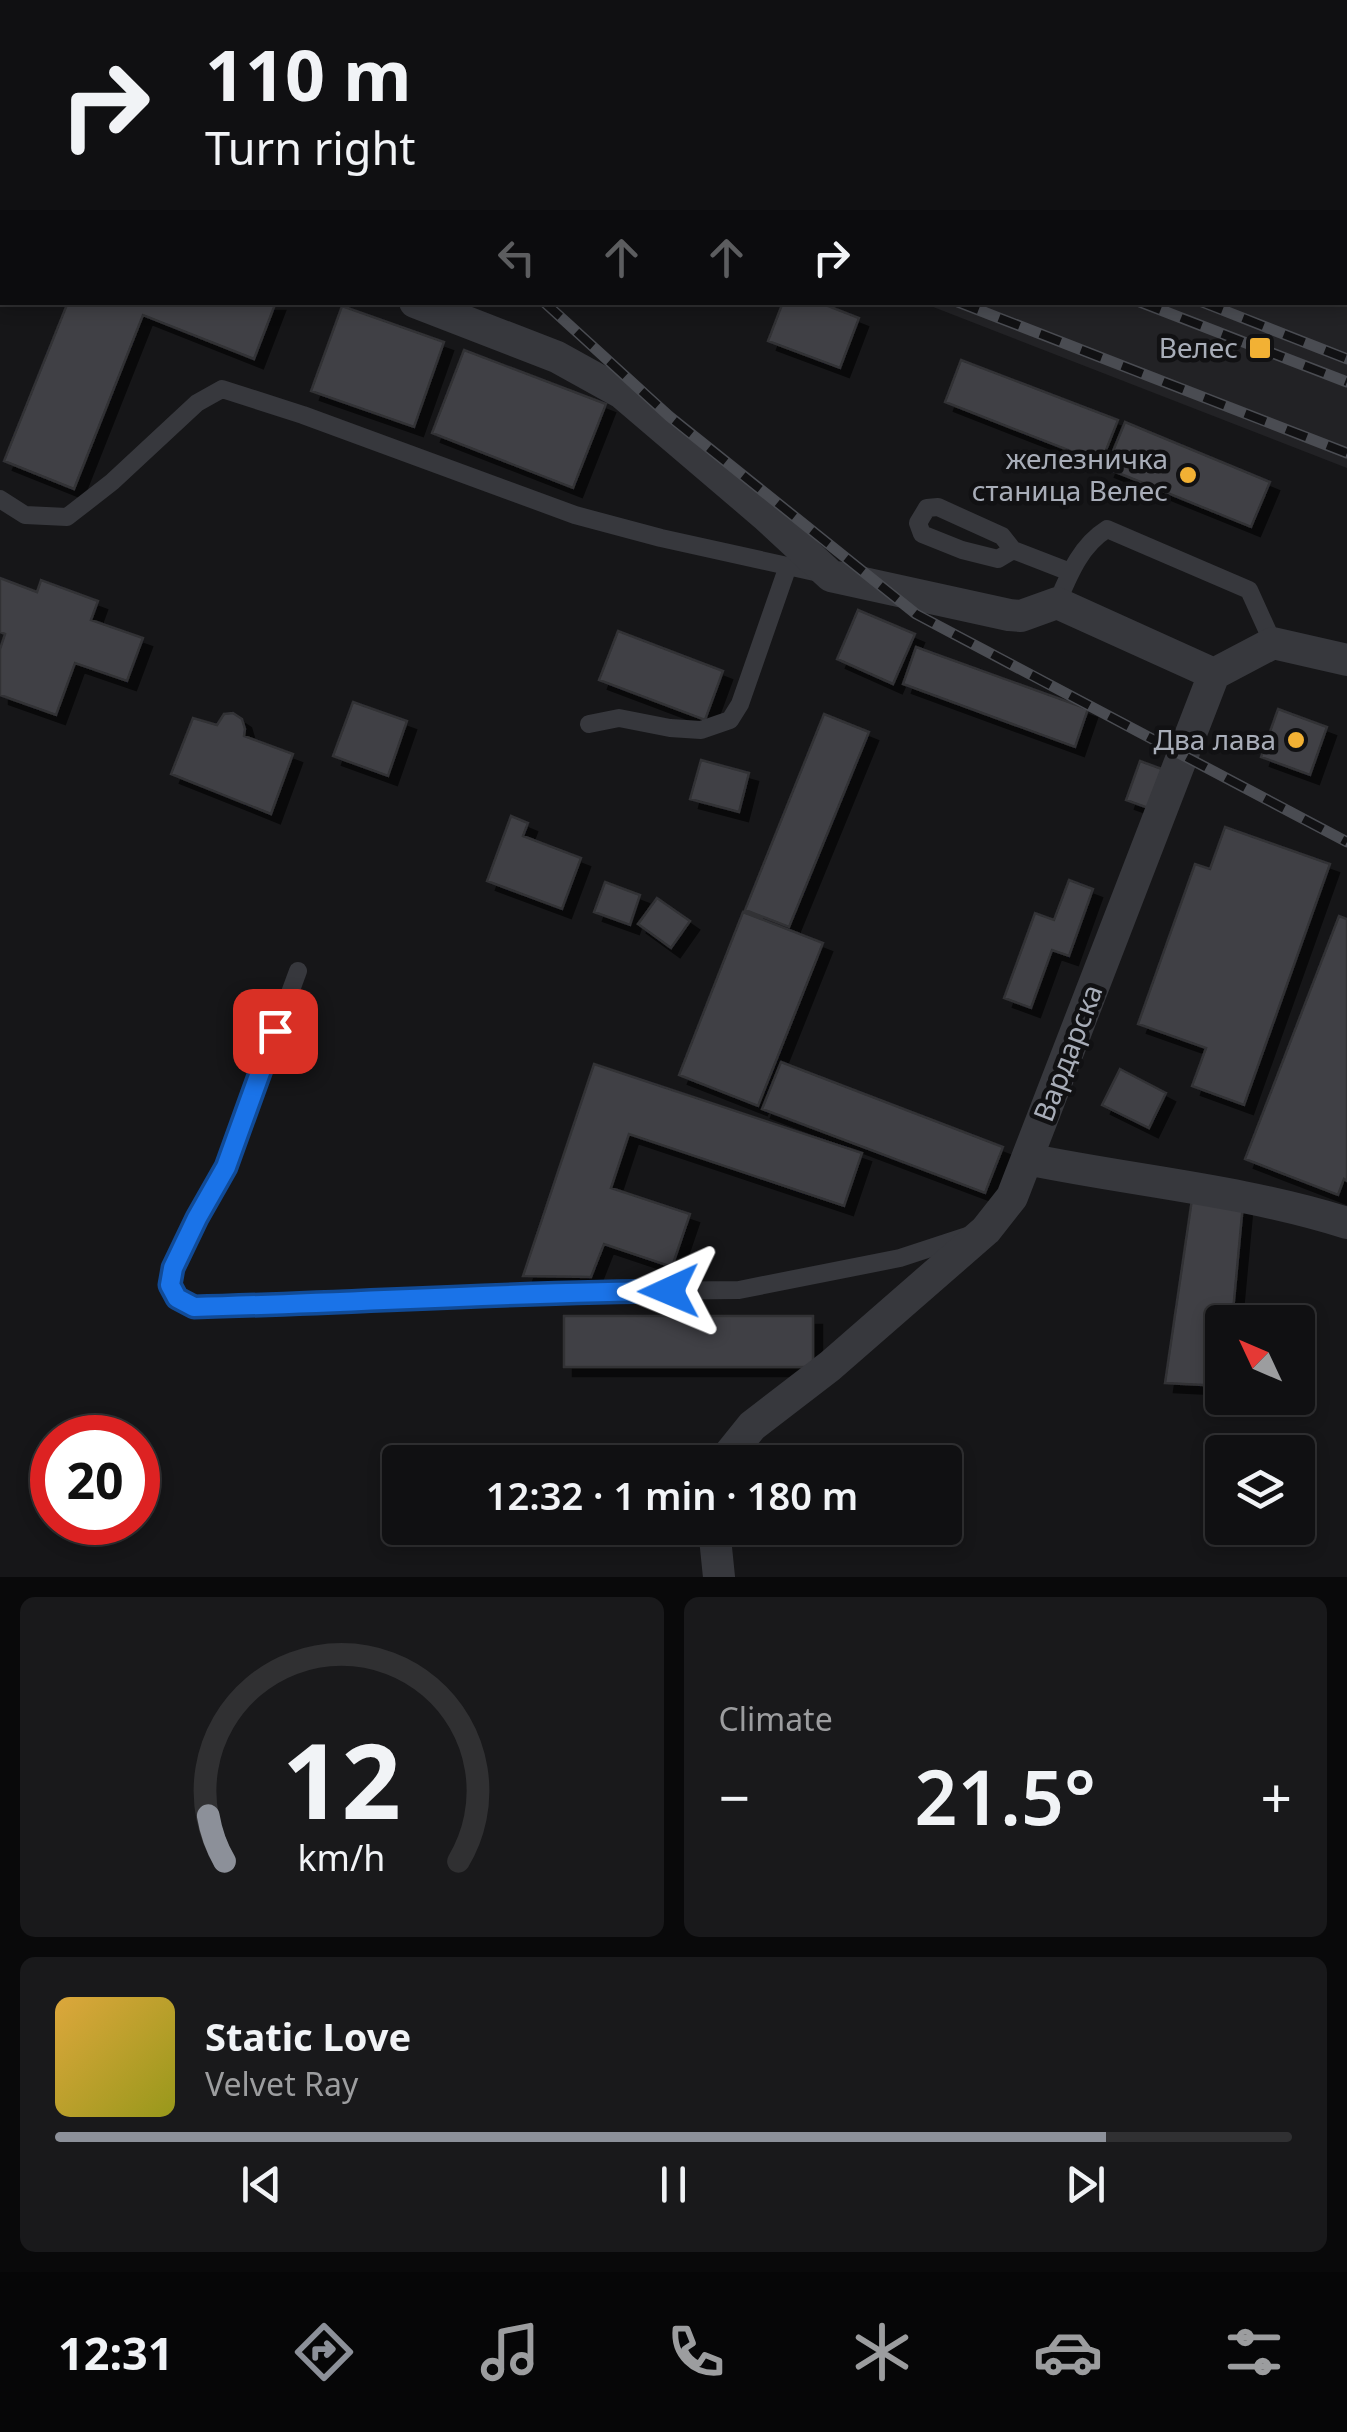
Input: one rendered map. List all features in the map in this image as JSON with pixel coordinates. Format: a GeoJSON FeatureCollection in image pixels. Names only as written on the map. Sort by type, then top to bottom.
{"type":"FeatureCollection","features":[{"type":"Feature","properties":{"kind":"street"},"geometry":{"type":"LineString","coordinates":[[422,305],[558,357],[622,393],[831,576],[1008,616],[1021,616],[1057,603],[1214,674],[1274,643],[1347,660]]}},
{"type":"Feature","properties":{"kind":"street","name":"Вардарска"},"geometry":{"type":"LineString","coordinates":[[737,1445],[752,1426],[830,1366],[986,1230],[1012,1196],[1214,674]]}},
{"type":"Feature","properties":{"kind":"street"},"geometry":{"type":"LineString","coordinates":[[1027,1160],[1231,1194],[1347,1223]]}},
{"type":"Feature","properties":{"kind":"street"},"geometry":{"type":"LineString","coordinates":[[716,1545],[719,1577]]}},
{"type":"Feature","properties":{"kind":"lane"},"geometry":{"type":"LineString","coordinates":[[0,499],[25,516],[67,518],[197,403],[222,389],[575,515],[831,576]]}},
{"type":"Feature","properties":{"kind":"lane"},"geometry":{"type":"LineString","coordinates":[[1013,550],[998,558],[962,550],[922,534],[918,523],[928,508],[938,507],[1002,536],[1013,550],[1070,572]]}},
{"type":"Feature","properties":{"kind":"lane"},"geometry":{"type":"LineString","coordinates":[[1057,603],[1070,572],[1092,538],[1106,529],[1249,590],[1274,643]]}},
{"type":"Feature","properties":{"kind":"lane"},"geometry":{"type":"LineString","coordinates":[[589,724],[619,718],[701,730],[730,720],[740,704],[788,566]]}},
{"type":"Feature","properties":{"kind":"lane"},"geometry":{"type":"LineString","coordinates":[[298,971],[226,1167],[173,1268],[170,1285],[177,1298],[194,1307],[529,1292],[739,1290],[900,1258],[986,1230]]}},
{"type":"Feature","properties":{"kind":"shaded area"},"geometry":{"type":"Polygon","coordinates":[[[928,305],[1347,305],[1347,468],[928,305]]]}},
{"type":"Feature","properties":{"kind":"building"},"geometry":{"type":"Polygon","coordinates":[[[67,305],[275,305],[254,359],[143,315],[74,489],[4,461],[67,305]]]}},
{"type":"Feature","properties":{"kind":"building"},"geometry":{"type":"Polygon","coordinates":[[[782,305],[826,305],[859,318],[840,368],[768,341],[782,305]]]}},
{"type":"Feature","properties":{"kind":"building"},"geometry":{"type":"Polygon","coordinates":[[[342,306],[444,342],[414,427],[311,391],[342,306]]]}},
{"type":"Feature","properties":{"kind":"building"},"geometry":{"type":"Polygon","coordinates":[[[464,350],[606,404],[573,488],[432,433],[464,350]]]}},
{"type":"Feature","properties":{"kind":"building"},"geometry":{"type":"Polygon","coordinates":[[[961,360],[1118,420],[1101,463],[945,402],[961,360]]]}},
{"type":"Feature","properties":{"kind":"building","name":"железничка станица Велес"},"geometry":{"type":"Polygon","coordinates":[[[1125,422],[1270,482],[1251,527],[1106,468],[1125,422]]]}},
{"type":"Feature","properties":{"kind":"building"},"geometry":{"type":"Polygon","coordinates":[[[0,578],[37,592],[41,580],[98,601],[91,620],[143,638],[127,681],[75,663],[56,715],[0,695],[0,649],[5,634],[0,632],[0,578]]]}},
{"type":"Feature","properties":{"kind":"building"},"geometry":{"type":"Polygon","coordinates":[[[858,610],[915,634],[893,684],[837,659],[858,610]]]}},
{"type":"Feature","properties":{"kind":"building"},"geometry":{"type":"Polygon","coordinates":[[[618,631],[723,671],[705,720],[599,680],[618,631]]]}},
{"type":"Feature","properties":{"kind":"building"},"geometry":{"type":"Polygon","coordinates":[[[916,647],[1088,709],[1075,747],[903,684],[916,647]]]}},
{"type":"Feature","properties":{"kind":"building"},"geometry":{"type":"Polygon","coordinates":[[[353,702],[407,721],[388,776],[333,756],[353,702]]]}},
{"type":"Feature","properties":{"kind":"building"},"geometry":{"type":"Polygon","coordinates":[[[1278,709],[1327,727],[1310,775],[1261,757],[1278,709]]]}},
{"type":"Feature","properties":{"kind":"building"},"geometry":{"type":"Polygon","coordinates":[[[233,713],[242,719],[244,736],[293,754],[271,814],[171,774],[193,718],[217,725],[224,714],[233,713]]]}},
{"type":"Feature","properties":{"kind":"building"},"geometry":{"type":"Polygon","coordinates":[[[824,714],[869,732],[789,927],[745,910],[824,714]]]}},
{"type":"Feature","properties":{"kind":"building"},"geometry":{"type":"Polygon","coordinates":[[[701,760],[749,773],[739,812],[690,799],[701,760]]]}},
{"type":"Feature","properties":{"kind":"building"},"geometry":{"type":"Polygon","coordinates":[[[1140,761],[1162,769],[1148,808],[1126,800],[1140,761]]]}},
{"type":"Feature","properties":{"kind":"building"},"geometry":{"type":"Polygon","coordinates":[[[511,816],[528,823],[523,836],[581,858],[562,909],[487,881],[511,816]]]}},
{"type":"Feature","properties":{"kind":"building"},"geometry":{"type":"Polygon","coordinates":[[[1225,827],[1330,864],[1244,1105],[1192,1086],[1206,1048],[1138,1024],[1195,864],[1210,869],[1225,827]]]}},
{"type":"Feature","properties":{"kind":"building"},"geometry":{"type":"Polygon","coordinates":[[[1069,880],[1093,889],[1069,956],[1052,950],[1031,1008],[1004,998],[1035,913],[1054,920],[1069,880]]]}},
{"type":"Feature","properties":{"kind":"building"},"geometry":{"type":"Polygon","coordinates":[[[605,882],[640,895],[630,925],[594,912],[605,882]]]}},
{"type":"Feature","properties":{"kind":"building"},"geometry":{"type":"Polygon","coordinates":[[[657,898],[690,921],[671,948],[638,924],[657,898]]]}},
{"type":"Feature","properties":{"kind":"building"},"geometry":{"type":"Polygon","coordinates":[[[743,912],[823,943],[758,1106],[679,1075],[743,912]]]}},
{"type":"Feature","properties":{"kind":"building"},"geometry":{"type":"Polygon","coordinates":[[[1339,916],[1347,919],[1347,1181],[1344,1179],[1338,1195],[1245,1159],[1339,916]]]}},
{"type":"Feature","properties":{"kind":"building"},"geometry":{"type":"Polygon","coordinates":[[[781,1062],[1003,1147],[985,1193],[762,1109],[781,1062]]]}},
{"type":"Feature","properties":{"kind":"building"},"geometry":{"type":"Polygon","coordinates":[[[594,1064],[862,1153],[844,1206],[629,1134],[611,1188],[690,1214],[672,1267],[604,1244],[591,1277],[523,1276],[594,1064]]]}},
{"type":"Feature","properties":{"kind":"building"},"geometry":{"type":"Polygon","coordinates":[[[1120,1069],[1166,1093],[1149,1128],[1102,1105],[1120,1069]]]}},
{"type":"Feature","properties":{"kind":"building"},"geometry":{"type":"Polygon","coordinates":[[[1192,1199],[1243,1204],[1234,1305],[1205,1305],[1205,1385],[1165,1383],[1192,1199]]]}},
{"type":"Feature","properties":{"kind":"building"},"geometry":{"type":"Polygon","coordinates":[[[564,1316],[813,1316],[813,1367],[564,1367],[564,1316]]]}},
{"type":"Feature","properties":{"kind":"railway"},"geometry":{"type":"LineString","coordinates":[[547,305],[669,416],[916,614],[1347,842]]}},
{"type":"Feature","properties":{"kind":"railway"},"geometry":{"type":"LineString","coordinates":[[966,305],[1347,453]]}},
{"type":"Feature","properties":{"kind":"railway"},"geometry":{"type":"LineString","coordinates":[[1148,305],[1347,382]]}},
{"type":"Feature","properties":{"kind":"railway"},"geometry":{"type":"LineString","coordinates":[[1210,305],[1347,359]]}},
{"type":"Feature","properties":{"kind":"place","name":"Велес"},"geometry":{"type":"Point","coordinates":[1260,348]}},
{"type":"Feature","properties":{"kind":"place","name":"железничка станица Велес"},"geometry":{"type":"Point","coordinates":[1188,475]}},
{"type":"Feature","properties":{"kind":"place","name":"Два лава"},"geometry":{"type":"Point","coordinates":[1296,740]}},
{"type":"Feature","properties":{"kind":"route"},"geometry":{"type":"LineString","coordinates":[[275,1031],[226,1167],[173,1268],[170,1285],[177,1298],[194,1307],[529,1292],[669,1291]]}}]}
